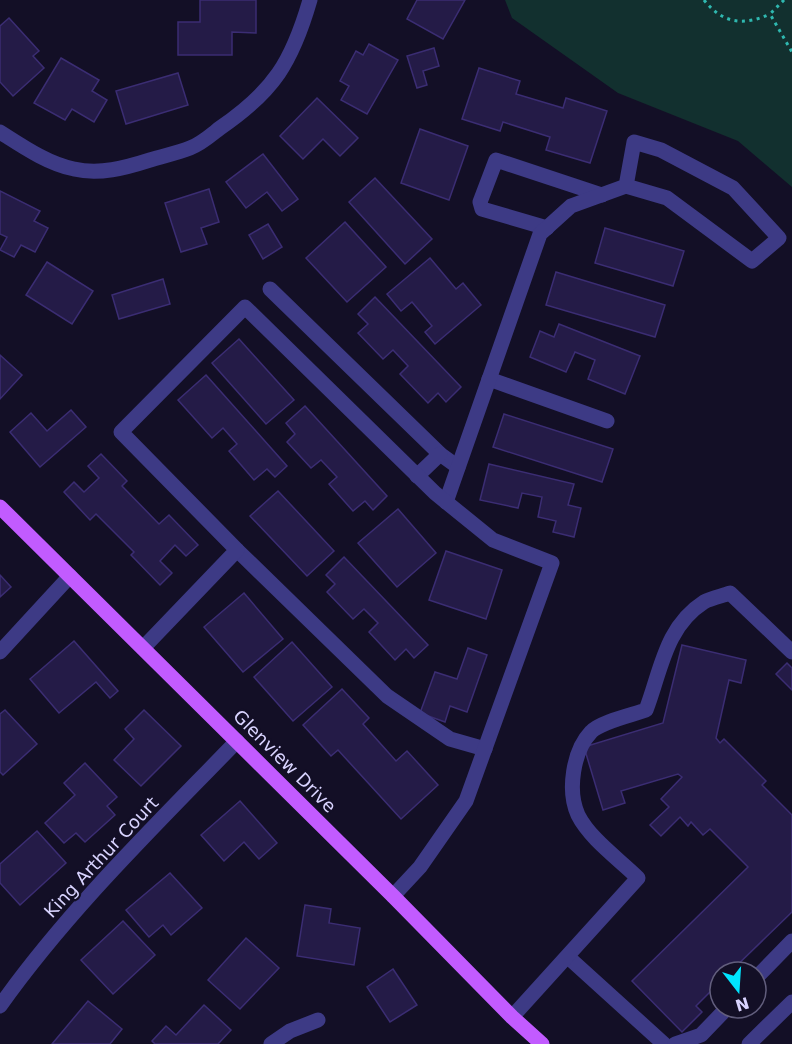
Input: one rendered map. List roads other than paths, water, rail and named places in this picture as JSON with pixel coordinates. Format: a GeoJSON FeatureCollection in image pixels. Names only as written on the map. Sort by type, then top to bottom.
{"type":"FeatureCollection","features":[{"type":"Feature","properties":{"kind":"main road","name":"Glenview Drive"},"geometry":{"type":"LineString","coordinates":[[0,507],[512,1017],[542,1044]]}},
{"type":"Feature","properties":{"kind":"street"},"geometry":{"type":"LineString","coordinates":[[0,132],[25,148],[72,169],[93,172],[124,168],[192,148],[251,107],[264,93],[284,66],[299,38],[310,0]]}},
{"type":"Feature","properties":{"kind":"street"},"geometry":{"type":"LineString","coordinates":[[446,502],[540,234],[571,206],[626,186],[667,198],[752,261],[779,238],[733,188],[661,150],[634,142],[626,186]]}},
{"type":"Feature","properties":{"kind":"street"},"geometry":{"type":"LineString","coordinates":[[547,228],[482,209],[480,202],[496,160],[602,195]]}},
{"type":"Feature","properties":{"kind":"street"},"geometry":{"type":"LineString","coordinates":[[270,289],[440,454],[458,467]]}},
{"type":"Feature","properties":{"kind":"street"},"geometry":{"type":"LineString","coordinates":[[393,896],[420,867],[466,801],[485,750],[552,563],[493,540],[446,502],[245,307],[121,432],[237,550],[387,696],[450,739],[485,750]]}},
{"type":"Feature","properties":{"kind":"street"},"geometry":{"type":"LineString","coordinates":[[489,379],[607,421]]}},
{"type":"Feature","properties":{"kind":"street"},"geometry":{"type":"LineString","coordinates":[[417,476],[440,454]]}},
{"type":"Feature","properties":{"kind":"street"},"geometry":{"type":"LineString","coordinates":[[143,648],[237,550]]}},
{"type":"Feature","properties":{"kind":"street"},"geometry":{"type":"LineString","coordinates":[[0,652],[70,576]]}},
{"type":"Feature","properties":{"kind":"street"},"geometry":{"type":"LineString","coordinates":[[512,1017],[638,878],[590,831],[578,814],[573,787],[576,754],[591,731],[646,710],[657,682],[664,650],[674,631],[704,602],[730,593],[792,652]]}},
{"type":"Feature","properties":{"kind":"street","name":"King Arthur Court"},"geometry":{"type":"LineString","coordinates":[[0,1006],[75,910],[237,741]]}},
{"type":"Feature","properties":{"kind":"street"},"geometry":{"type":"LineString","coordinates":[[768,966],[792,941]]}},
{"type":"Feature","properties":{"kind":"street"},"geometry":{"type":"LineString","coordinates":[[568,957],[664,1044]]}},
{"type":"Feature","properties":{"kind":"street"},"geometry":{"type":"LineString","coordinates":[[749,1044],[792,1002]]}},
{"type":"Feature","properties":{"kind":"street"},"geometry":{"type":"LineString","coordinates":[[271,1044],[290,1031],[318,1020]]}},
{"type":"Feature","properties":{"kind":"street"},"geometry":{"type":"LineString","coordinates":[[675,1044],[701,1035],[715,1020]]}}]}
